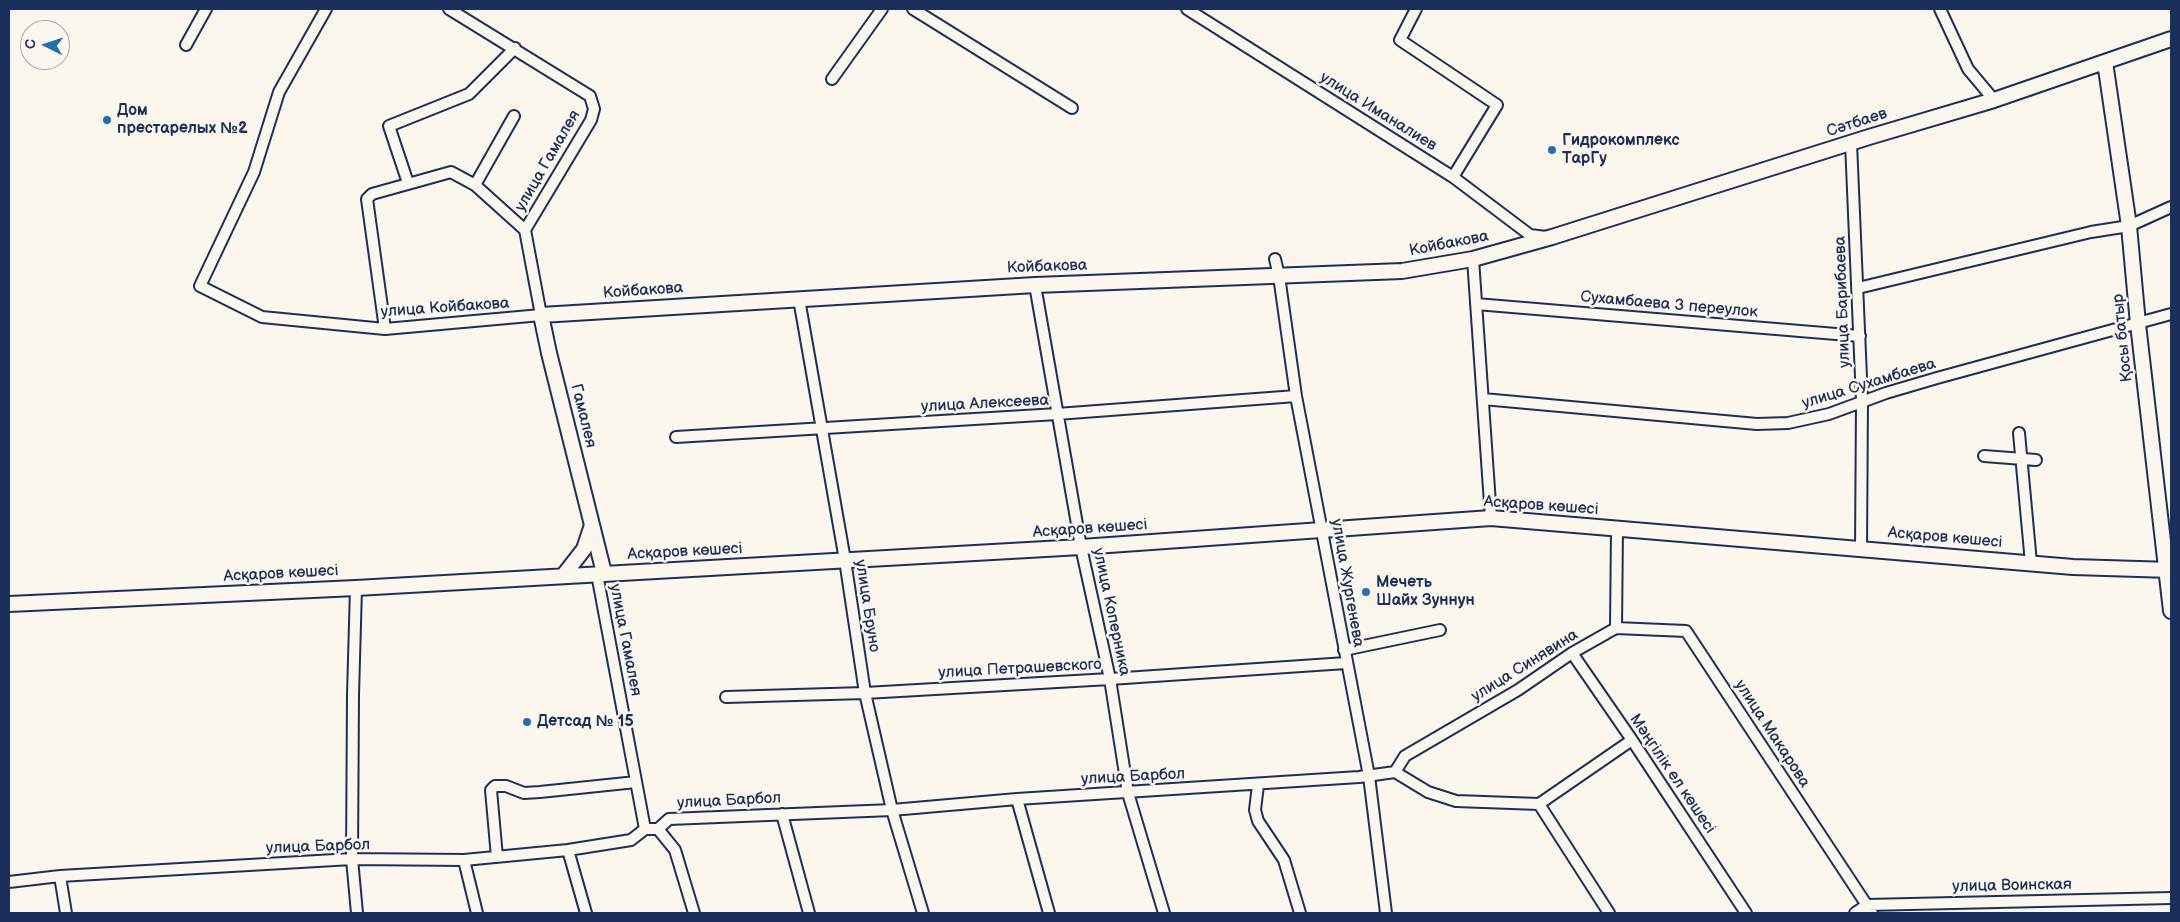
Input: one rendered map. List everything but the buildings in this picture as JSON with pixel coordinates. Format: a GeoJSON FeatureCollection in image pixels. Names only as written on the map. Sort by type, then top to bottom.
{"type":"FeatureCollection","features":[{"type":"Feature","properties":{"kind":"street"},"geometry":{"type":"LineString","coordinates":[[186,45],[206,9]]}},
{"type":"Feature","properties":{"kind":"street","name":"улица Койбакова"},"geometry":{"type":"LineString","coordinates":[[326,9],[280,92],[254,172],[200,286],[262,318],[385,329],[541,315]]}},
{"type":"Feature","properties":{"kind":"street","name":"улица Гамалея"},"geometry":{"type":"LineString","coordinates":[[449,9],[590,96],[594,109],[591,120],[525,230],[541,315]]}},
{"type":"Feature","properties":{"kind":"street"},"geometry":{"type":"LineString","coordinates":[[832,78],[882,9]]}},
{"type":"Feature","properties":{"kind":"street"},"geometry":{"type":"LineString","coordinates":[[913,9],[1072,108]]}},
{"type":"Feature","properties":{"kind":"street","name":"улица Иманалиев"},"geometry":{"type":"LineString","coordinates":[[1186,9],[1453,177],[1530,235],[1552,238]]}},
{"type":"Feature","properties":{"kind":"street"},"geometry":{"type":"LineString","coordinates":[[1416,9],[1400,40],[1497,105],[1453,177]]}},
{"type":"Feature","properties":{"kind":"street"},"geometry":{"type":"LineString","coordinates":[[1940,9],[1968,70],[1994,100]]}},
{"type":"Feature","properties":{"kind":"street","name":"Сәтбаев"},"geometry":{"type":"LineString","coordinates":[[1552,238],[1851,143],[1994,100],[2171,39]]}},
{"type":"Feature","properties":{"kind":"street"},"geometry":{"type":"LineString","coordinates":[[408,183],[389,126],[469,94],[515,48]]}},
{"type":"Feature","properties":{"kind":"street","name":"Қосы батыр"},"geometry":{"type":"LineString","coordinates":[[2105,62],[2129,226],[2138,324],[2168,570],[2171,610]]}},
{"type":"Feature","properties":{"kind":"street"},"geometry":{"type":"LineString","coordinates":[[475,185],[514,116]]}},
{"type":"Feature","properties":{"kind":"street","name":"улица Барибаева"},"geometry":{"type":"LineString","coordinates":[[1851,143],[1862,401],[1861,549]]}},
{"type":"Feature","properties":{"kind":"street"},"geometry":{"type":"LineString","coordinates":[[385,329],[368,199],[372,194],[448,172],[456,174],[475,185],[525,230]]}},
{"type":"Feature","properties":{"kind":"street"},"geometry":{"type":"LineString","coordinates":[[1858,288],[2091,232],[2129,226],[2171,207]]}},
{"type":"Feature","properties":{"kind":"street","name":"Койбакова"},"geometry":{"type":"LineString","coordinates":[[541,315],[1035,285],[1402,271],[1473,260],[1552,238]]}},
{"type":"Feature","properties":{"kind":"street","name":"улица Жургенева"},"geometry":{"type":"LineString","coordinates":[[1275,259],[1296,396],[1369,776],[1386,913]]}},
{"type":"Feature","properties":{"kind":"street"},"geometry":{"type":"LineString","coordinates":[[1473,260],[1491,518]]}},
{"type":"Feature","properties":{"kind":"street","name":"улица Коперника"},"geometry":{"type":"LineString","coordinates":[[1035,285],[1081,547],[1110,679],[1128,793],[1164,913]]}},
{"type":"Feature","properties":{"kind":"street","name":"улица Бруно"},"geometry":{"type":"LineString","coordinates":[[799,299],[845,560],[865,693],[892,810],[923,913]]}},
{"type":"Feature","properties":{"kind":"street","name":"Сухамбаева 3 переулок"},"geometry":{"type":"LineString","coordinates":[[1476,304],[1860,336]]}},
{"type":"Feature","properties":{"kind":"street","name":"улица Сухамбаева"},"geometry":{"type":"LineString","coordinates":[[1483,399],[1773,425],[1808,420],[1937,378],[2171,314]]}},
{"type":"Feature","properties":{"kind":"street","name":"Гамалея"},"geometry":{"type":"LineString","coordinates":[[541,315],[592,526],[599,547],[600,574]]}},
{"type":"Feature","properties":{"kind":"street","name":"улица Алексеева"},"geometry":{"type":"LineString","coordinates":[[676,437],[1058,414],[1296,396]]}},
{"type":"Feature","properties":{"kind":"street"},"geometry":{"type":"LineString","coordinates":[[2019,433],[2031,563]]}},
{"type":"Feature","properties":{"kind":"street"},"geometry":{"type":"LineString","coordinates":[[1984,456],[2036,460]]}},
{"type":"Feature","properties":{"kind":"street","name":"Асқаров көшесі"},"geometry":{"type":"LineString","coordinates":[[9,604],[356,588],[1081,547],[1491,518],[2031,563],[2168,570]]}},
{"type":"Feature","properties":{"kind":"street"},"geometry":{"type":"LineString","coordinates":[[562,576],[584,550],[592,526]]}},
{"type":"Feature","properties":{"kind":"street"},"geometry":{"type":"LineString","coordinates":[[1616,529],[1616,628]]}},
{"type":"Feature","properties":{"kind":"street","name":"улица Гамалея"},"geometry":{"type":"LineString","coordinates":[[600,574],[645,829]]}},
{"type":"Feature","properties":{"kind":"street"},"geometry":{"type":"LineString","coordinates":[[356,588],[352,859],[357,913]]}},
{"type":"Feature","properties":{"kind":"street","name":"улица Синявина"},"geometry":{"type":"LineString","coordinates":[[1394,772],[1405,756],[1518,690],[1572,653],[1616,628]]}},
{"type":"Feature","properties":{"kind":"street","name":"улица Макарова"},"geometry":{"type":"LineString","coordinates":[[1616,628],[1686,631],[1870,909]]}},
{"type":"Feature","properties":{"kind":"street"},"geometry":{"type":"LineString","coordinates":[[1344,650],[1440,630]]}},
{"type":"Feature","properties":{"kind":"street","name":"Мәңгілік ел көшесі"},"geometry":{"type":"LineString","coordinates":[[1572,653],[1746,913]]}},
{"type":"Feature","properties":{"kind":"street","name":"улица Петрашевского"},"geometry":{"type":"LineString","coordinates":[[726,697],[865,693],[1346,663]]}},
{"type":"Feature","properties":{"kind":"street"},"geometry":{"type":"LineString","coordinates":[[1369,776],[1394,772],[1428,792],[1456,802],[1540,804],[1632,740]]}},
{"type":"Feature","properties":{"kind":"street","name":"улица Барбол"},"geometry":{"type":"LineString","coordinates":[[9,882],[60,876],[352,859],[464,860],[568,850],[631,840],[645,829],[658,829],[669,819],[892,810],[1018,798],[1258,785],[1369,776]]}},
{"type":"Feature","properties":{"kind":"street"},"geometry":{"type":"LineString","coordinates":[[497,857],[491,790],[495,786],[506,786],[524,792],[532,792],[636,782]]}},
{"type":"Feature","properties":{"kind":"street"},"geometry":{"type":"LineString","coordinates":[[1258,785],[1255,810],[1258,821],[1284,860],[1300,913]]}},
{"type":"Feature","properties":{"kind":"street"},"geometry":{"type":"LineString","coordinates":[[1018,798],[1049,913]]}},
{"type":"Feature","properties":{"kind":"street"},"geometry":{"type":"LineString","coordinates":[[1540,804],[1609,913]]}},
{"type":"Feature","properties":{"kind":"street"},"geometry":{"type":"LineString","coordinates":[[782,814],[809,913]]}},
{"type":"Feature","properties":{"kind":"street"},"geometry":{"type":"LineString","coordinates":[[658,829],[675,850],[694,913]]}},
{"type":"Feature","properties":{"kind":"street"},"geometry":{"type":"LineString","coordinates":[[568,850],[586,913]]}},
{"type":"Feature","properties":{"kind":"street"},"geometry":{"type":"LineString","coordinates":[[464,860],[477,913]]}},
{"type":"Feature","properties":{"kind":"street"},"geometry":{"type":"LineString","coordinates":[[60,876],[66,913]]}},
{"type":"Feature","properties":{"kind":"street","name":"улица Воинская"},"geometry":{"type":"LineString","coordinates":[[1870,909],[2171,898]]}},
{"type":"Feature","properties":{"kind":"street"},"geometry":{"type":"LineString","coordinates":[[1855,913],[1870,909]]}},
{"type":"Feature","properties":{"kind":"place","name":"Дом престарелых №2"},"geometry":{"type":"Point","coordinates":[107,120]}},
{"type":"Feature","properties":{"kind":"place","name":"Гидрокомплекс ТарГу"},"geometry":{"type":"Point","coordinates":[1552,150]}},
{"type":"Feature","properties":{"kind":"place","name":"Мечеть Шайх Зуннун"},"geometry":{"type":"Point","coordinates":[1366,592]}},
{"type":"Feature","properties":{"kind":"place","name":"Детсад № 15"},"geometry":{"type":"Point","coordinates":[527,722]}}]}
